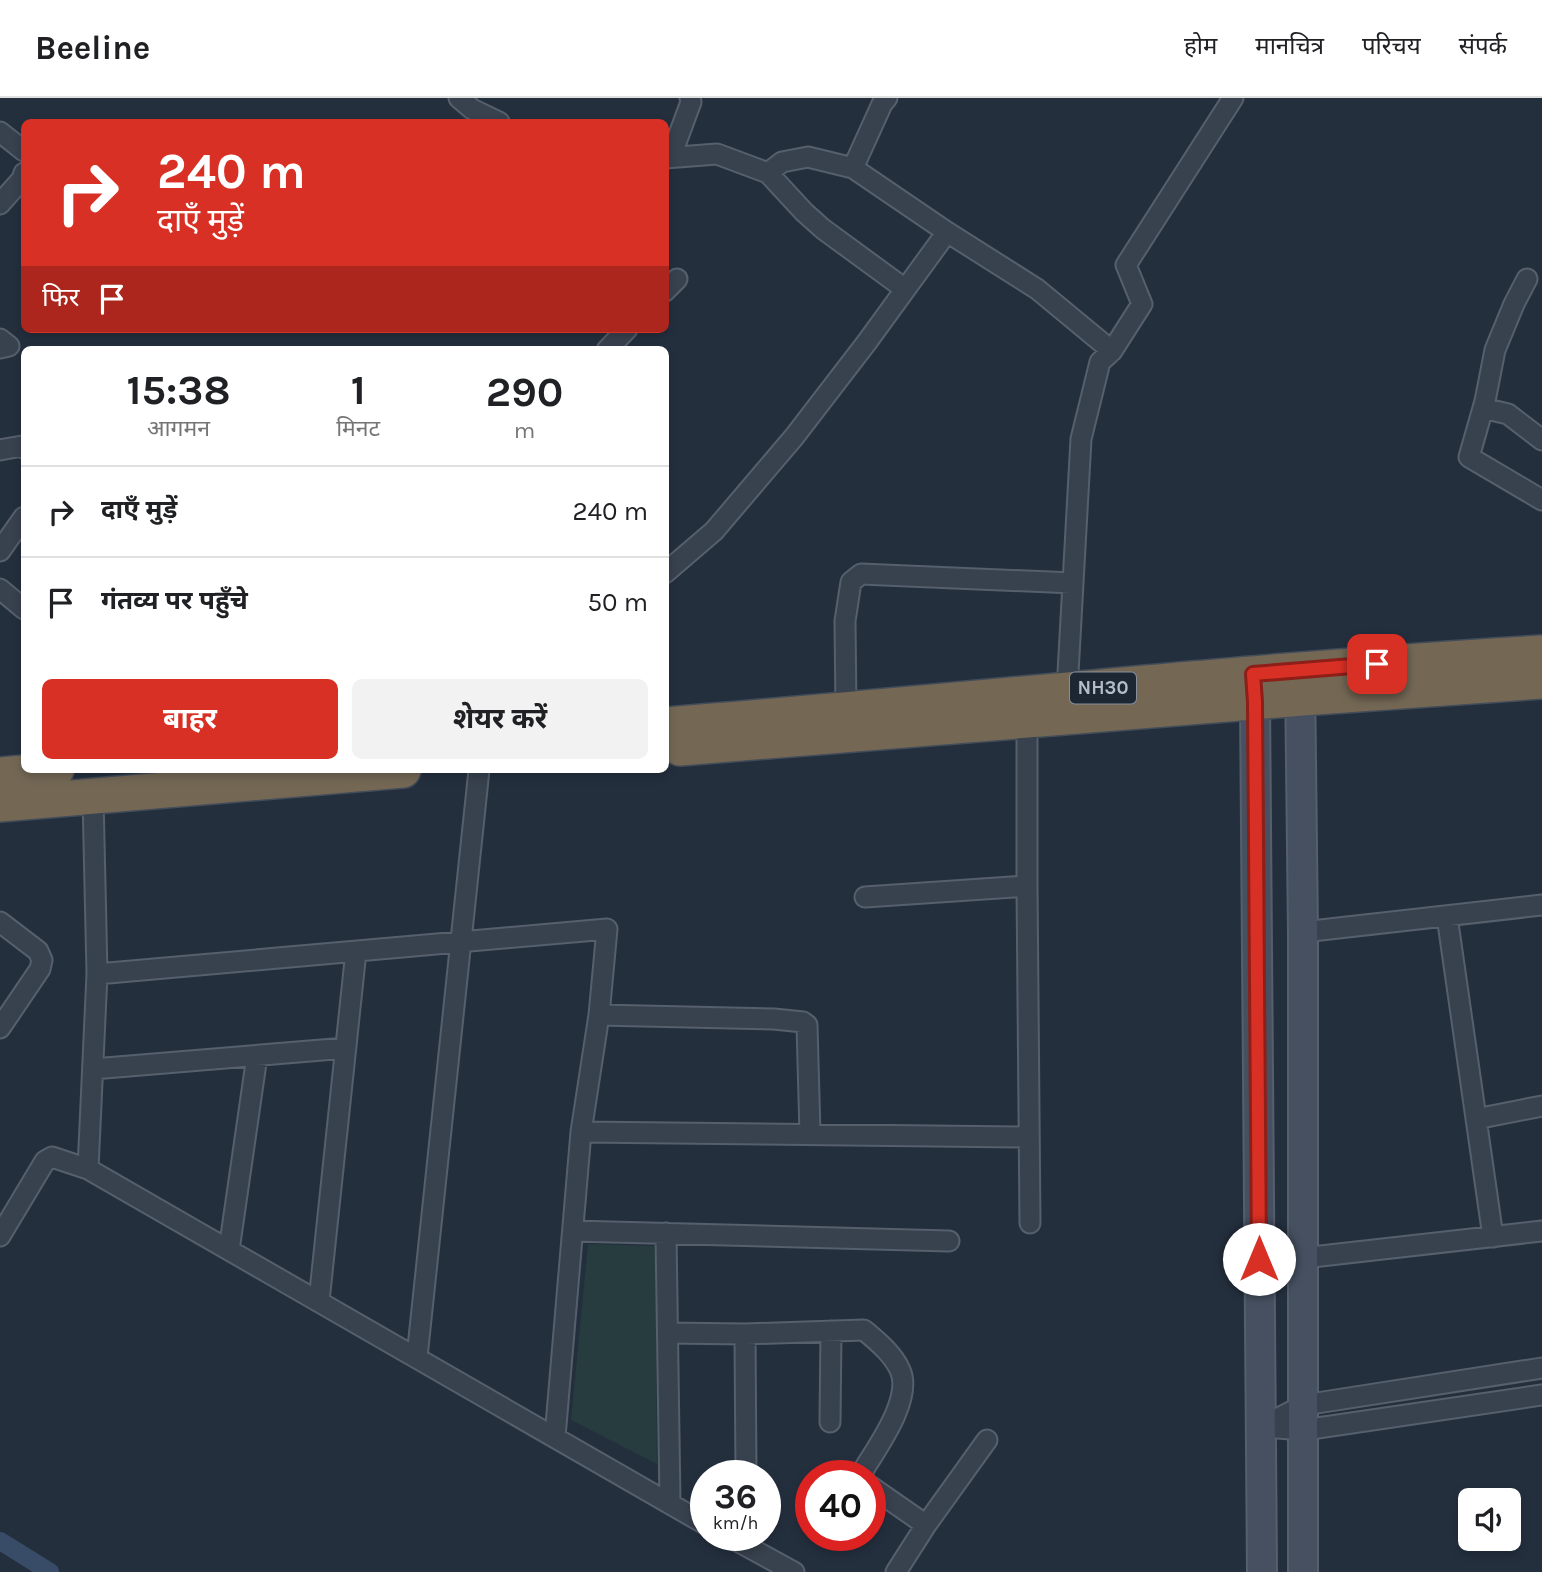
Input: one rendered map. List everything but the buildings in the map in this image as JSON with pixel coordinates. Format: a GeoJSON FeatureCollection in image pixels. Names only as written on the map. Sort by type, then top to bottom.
{"type":"FeatureCollection","features":[{"type":"Feature","properties":{"kind":"highway","name":"NH30"},"geometry":{"type":"LineString","coordinates":[[1301,684],[1455,658],[1542,653]]}},
{"type":"Feature","properties":{"kind":"highway","name":"NH30"},"geometry":{"type":"LineString","coordinates":[[669,749],[1027,720],[1254,688],[1301,684],[1542,681]]}},
{"type":"Feature","properties":{"kind":"highway","name":"NH30"},"geometry":{"type":"LineString","coordinates":[[669,725],[1067,691],[1254,688]]}},
{"type":"Feature","properties":{"kind":"highway"},"geometry":{"type":"LineString","coordinates":[[0,775],[22,773]]}},
{"type":"Feature","properties":{"kind":"highway"},"geometry":{"type":"LineString","coordinates":[[0,804],[369,773]]}},
{"type":"Feature","properties":{"kind":"street"},"geometry":{"type":"LineString","coordinates":[[669,155],[691,102],[690,98]]}},
{"type":"Feature","properties":{"kind":"street"},"geometry":{"type":"LineString","coordinates":[[1067,691],[1082,439],[1100,362],[1112,351],[1142,304],[1126,265],[1234,98]]}},
{"type":"Feature","properties":{"kind":"street"},"geometry":{"type":"LineString","coordinates":[[853,168],[881,100]]}},
{"type":"Feature","properties":{"kind":"street"},"geometry":{"type":"LineString","coordinates":[[464,110],[490,119]]}},
{"type":"Feature","properties":{"kind":"street"},"geometry":{"type":"LineString","coordinates":[[0,132],[21,150]]}},
{"type":"Feature","properties":{"kind":"street"},"geometry":{"type":"LineString","coordinates":[[669,157],[717,154],[768,173],[823,229],[905,289]]}},
{"type":"Feature","properties":{"kind":"street"},"geometry":{"type":"LineString","coordinates":[[768,173],[782,162],[808,157],[853,168],[1037,289],[1112,351]]}},
{"type":"Feature","properties":{"kind":"street"},"geometry":{"type":"LineString","coordinates":[[0,204],[21,181]]}},
{"type":"Feature","properties":{"kind":"street"},"geometry":{"type":"LineString","coordinates":[[669,570],[714,531],[794,437],[947,232]]}},
{"type":"Feature","properties":{"kind":"street"},"geometry":{"type":"LineString","coordinates":[[1527,279],[1495,350],[1469,457],[1542,500]]}},
{"type":"Feature","properties":{"kind":"street"},"geometry":{"type":"LineString","coordinates":[[611,346],[623,333]]}},
{"type":"Feature","properties":{"kind":"street"},"geometry":{"type":"LineString","coordinates":[[1483,408],[1508,414],[1542,440]]}},
{"type":"Feature","properties":{"kind":"street"},"geometry":{"type":"LineString","coordinates":[[0,450],[21,446]]}},
{"type":"Feature","properties":{"kind":"street"},"geometry":{"type":"LineString","coordinates":[[0,551],[21,521]]}},
{"type":"Feature","properties":{"kind":"street"},"geometry":{"type":"LineString","coordinates":[[846,710],[845,621],[851,582],[861,574],[1073,583]]}},
{"type":"Feature","properties":{"kind":"street"},"geometry":{"type":"LineString","coordinates":[[0,589],[21,606]]}},
{"type":"Feature","properties":{"kind":"street"},"geometry":{"type":"LineString","coordinates":[[1301,684],[1303,1572]]}},
{"type":"Feature","properties":{"kind":"street"},"geometry":{"type":"LineString","coordinates":[[1254,688],[1262,1572]]}},
{"type":"Feature","properties":{"kind":"street"},"geometry":{"type":"LineString","coordinates":[[1027,720],[1030,1223]]}},
{"type":"Feature","properties":{"kind":"street"},"geometry":{"type":"LineString","coordinates":[[416,1357],[479,773]]}},
{"type":"Feature","properties":{"kind":"street"},"geometry":{"type":"LineString","coordinates":[[89,1168],[97,974],[93,797]]}},
{"type":"Feature","properties":{"kind":"street"},"geometry":{"type":"LineString","coordinates":[[865,897],[1027,886]]}},
{"type":"Feature","properties":{"kind":"street"},"geometry":{"type":"LineString","coordinates":[[1303,932],[1542,905]]}},
{"type":"Feature","properties":{"kind":"street"},"geometry":{"type":"LineString","coordinates":[[1447,916],[1493,1237]]}},
{"type":"Feature","properties":{"kind":"street"},"geometry":{"type":"LineString","coordinates":[[0,922],[38,951],[42,960],[40,969],[0,1028]]}},
{"type":"Feature","properties":{"kind":"street"},"geometry":{"type":"LineString","coordinates":[[97,974],[607,929],[599,1014],[581,1132],[555,1437]]}},
{"type":"Feature","properties":{"kind":"street"},"geometry":{"type":"LineString","coordinates":[[319,1301],[356,951]]}},
{"type":"Feature","properties":{"kind":"street"},"geometry":{"type":"LineString","coordinates":[[599,1014],[803,1022],[807,1025],[808,1041],[810,1135]]}},
{"type":"Feature","properties":{"kind":"street"},"geometry":{"type":"LineString","coordinates":[[93,1069],[346,1048]]}},
{"type":"Feature","properties":{"kind":"street"},"geometry":{"type":"LineString","coordinates":[[229,1250],[257,1056]]}},
{"type":"Feature","properties":{"kind":"street"},"geometry":{"type":"LineString","coordinates":[[1476,1119],[1542,1106]]}},
{"type":"Feature","properties":{"kind":"street"},"geometry":{"type":"LineString","coordinates":[[581,1132],[1029,1137]]}},
{"type":"Feature","properties":{"kind":"street"},"geometry":{"type":"LineString","coordinates":[[0,1236],[45,1161],[52,1157],[89,1168],[690,1515]]}},
{"type":"Feature","properties":{"kind":"street"},"geometry":{"type":"LineString","coordinates":[[573,1231],[949,1241]]}},
{"type":"Feature","properties":{"kind":"street"},"geometry":{"type":"LineString","coordinates":[[1303,1258],[1542,1231]]}},
{"type":"Feature","properties":{"kind":"street"},"geometry":{"type":"LineString","coordinates":[[666,1233],[670,1503]]}},
{"type":"Feature","properties":{"kind":"street"},"geometry":{"type":"LineString","coordinates":[[667,1332],[745,1334],[864,1330],[893,1359],[901,1371],[903,1385],[893,1419],[869,1460]]}},
{"type":"Feature","properties":{"kind":"street"},"geometry":{"type":"LineString","coordinates":[[830,1422],[831,1331]]}},
{"type":"Feature","properties":{"kind":"street"},"geometry":{"type":"LineString","coordinates":[[745,1334],[746,1460]]}},
{"type":"Feature","properties":{"kind":"street"},"geometry":{"type":"LineString","coordinates":[[1261,1427],[1542,1368]]}},
{"type":"Feature","properties":{"kind":"street"},"geometry":{"type":"LineString","coordinates":[[1304,1417],[1542,1395]]}},
{"type":"Feature","properties":{"kind":"street"},"geometry":{"type":"LineString","coordinates":[[896,1572],[987,1440]]}},
{"type":"Feature","properties":{"kind":"street"},"geometry":{"type":"LineString","coordinates":[[886,1497],[926,1525]]}},
{"type":"Feature","properties":{"kind":"street"},"geometry":{"type":"LineString","coordinates":[[762,1551],[794,1572]]}},
{"type":"Feature","properties":{"kind":"green space"},"geometry":{"type":"Polygon","coordinates":[[[588,1244],[656,1246],[657,1464],[571,1420],[588,1244]]]}},
{"type":"Feature","properties":{"kind":"waterway"},"geometry":{"type":"LineString","coordinates":[[0,1541],[50,1572]]}},
{"type":"Feature","properties":{"kind":"route"},"geometry":{"type":"LineString","coordinates":[[1259,1259],[1253,674],[1377,664]]}}]}
